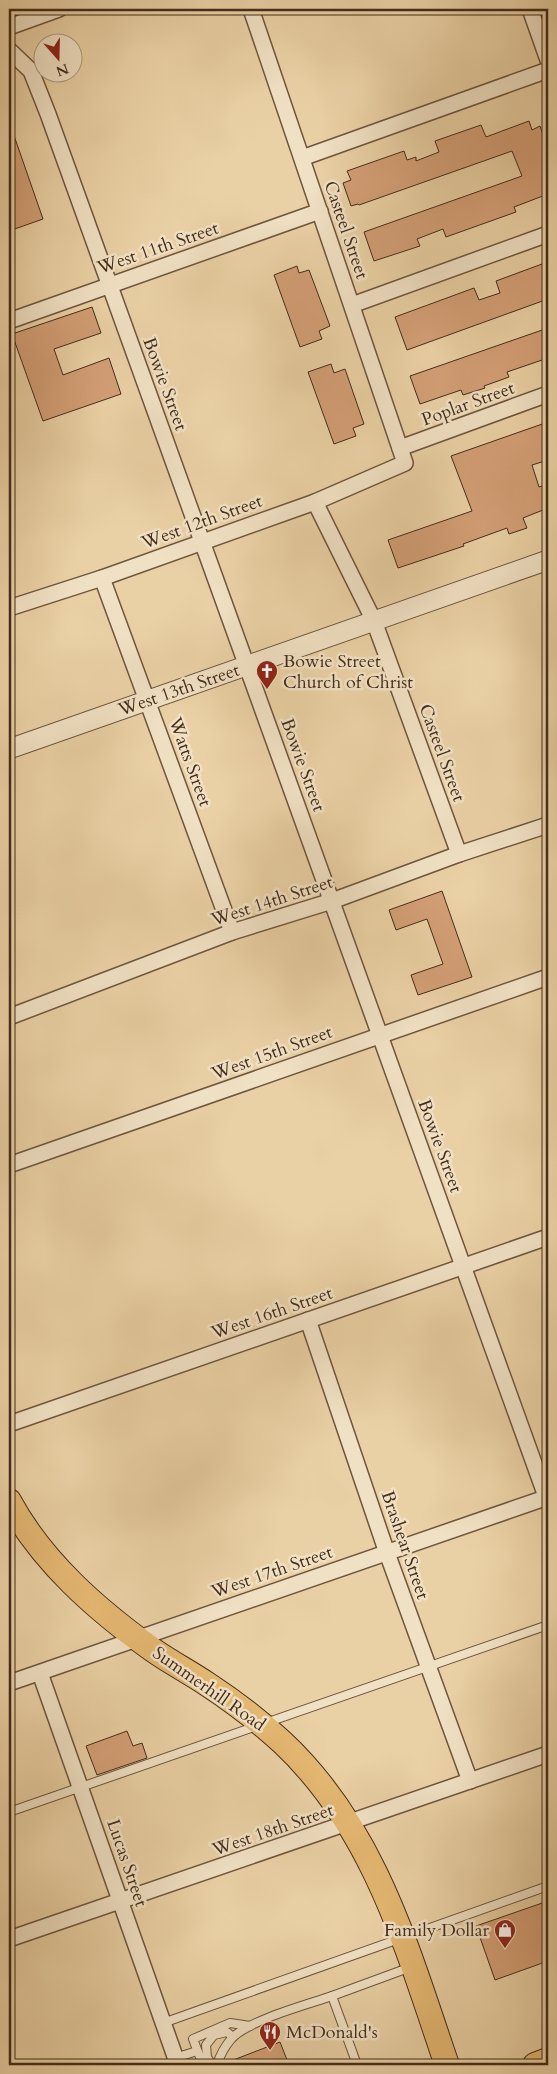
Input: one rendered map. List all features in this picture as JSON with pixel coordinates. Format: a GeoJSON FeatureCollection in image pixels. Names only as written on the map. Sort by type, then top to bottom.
{"type":"FeatureCollection","features":[{"type":"Feature","properties":{"kind":"main road","name":"Summerhill Road"},"geometry":{"type":"LineString","coordinates":[[9,1501],[39,1544],[68,1578],[109,1617],[137,1638],[207,1684],[261,1725],[298,1759],[349,1824],[386,1892],[447,2065]]}},
{"type":"Feature","properties":{"kind":"main road"},"geometry":{"type":"LineString","coordinates":[[535,2065],[548,2060]]}},
{"type":"Feature","properties":{"kind":"street"},"geometry":{"type":"LineString","coordinates":[[9,28],[59,9]]}},
{"type":"Feature","properties":{"kind":"street","name":"Casteel Street"},"geometry":{"type":"LineString","coordinates":[[250,9],[403,455]]}},
{"type":"Feature","properties":{"kind":"street"},"geometry":{"type":"LineString","coordinates":[[530,9],[548,60]]}},
{"type":"Feature","properties":{"kind":"street","name":"Bowie Street"},"geometry":{"type":"LineString","coordinates":[[9,50],[31,72],[548,1499]]}},
{"type":"Feature","properties":{"kind":"street"},"geometry":{"type":"LineString","coordinates":[[302,158],[548,70]]}},
{"type":"Feature","properties":{"kind":"street","name":"West 11th Street"},"geometry":{"type":"LineString","coordinates":[[9,321],[109,284],[320,211]]}},
{"type":"Feature","properties":{"kind":"street"},"geometry":{"type":"LineString","coordinates":[[352,305],[548,234]]}},
{"type":"Feature","properties":{"kind":"street","name":"Poplar Street"},"geometry":{"type":"LineString","coordinates":[[403,455],[548,394]]}},
{"type":"Feature","properties":{"kind":"street","name":"West 12th Street"},"geometry":{"type":"LineString","coordinates":[[9,608],[102,578],[315,502],[403,455]]}},
{"type":"Feature","properties":{"kind":"street","name":"Casteel Street"},"geometry":{"type":"LineString","coordinates":[[315,502],[374,622],[459,854]]}},
{"type":"Feature","properties":{"kind":"street","name":"West 13th Street"},"geometry":{"type":"LineString","coordinates":[[9,749],[548,560]]}},
{"type":"Feature","properties":{"kind":"street","name":"Watts Street"},"geometry":{"type":"LineString","coordinates":[[102,578],[232,932]]}},
{"type":"Feature","properties":{"kind":"street","name":"West 14th Street"},"geometry":{"type":"LineString","coordinates":[[9,1017],[232,932],[332,901],[459,854],[548,825]]}},
{"type":"Feature","properties":{"kind":"street","name":"West 15th Street"},"geometry":{"type":"LineString","coordinates":[[9,1165],[548,977]]}},
{"type":"Feature","properties":{"kind":"street","name":"West 16th Street"},"geometry":{"type":"LineString","coordinates":[[9,1424],[548,1237]]}},
{"type":"Feature","properties":{"kind":"street","name":"Brashear Street"},"geometry":{"type":"LineString","coordinates":[[308,1320],[387,1553],[470,1781]]}},
{"type":"Feature","properties":{"kind":"street","name":"West 17th Street"},"geometry":{"type":"LineString","coordinates":[[9,1683],[548,1499]]}},
{"type":"Feature","properties":{"kind":"street","name":"Lucas Street"},"geometry":{"type":"LineString","coordinates":[[40,1673],[177,2062]]}},
{"type":"Feature","properties":{"kind":"street","name":"West 18th Street"},"geometry":{"type":"LineString","coordinates":[[9,1939],[349,1824],[548,1754]]}},
{"type":"Feature","properties":{"kind":"lane"},"geometry":{"type":"LineString","coordinates":[[9,1812],[548,1625]]}},
{"type":"Feature","properties":{"kind":"lane"},"geometry":{"type":"LineString","coordinates":[[163,2022],[548,1886]]}},
{"type":"Feature","properties":{"kind":"lane"},"geometry":{"type":"LineString","coordinates":[[217,2065],[222,2052],[233,2037],[250,2026],[413,1966]]}},
{"type":"Feature","properties":{"kind":"lane"},"geometry":{"type":"LineString","coordinates":[[332,1996],[356,2062],[348,2065]]}},
{"type":"Feature","properties":{"kind":"lane"},"geometry":{"type":"LineString","coordinates":[[202,2065],[193,2039],[230,2023],[250,2026]]}},
{"type":"Feature","properties":{"kind":"lane"},"geometry":{"type":"LineString","coordinates":[[212,2065],[207,2057],[206,2045],[214,2035],[226,2032],[233,2037]]}},
{"type":"Feature","properties":{"kind":"lane"},"geometry":{"type":"LineString","coordinates":[[177,2062],[197,2051]]}},
{"type":"Feature","properties":{"kind":"building"},"geometry":{"type":"Polygon","coordinates":[[[529,121],[532,130],[540,126],[548,149],[548,194],[514,207],[516,212],[446,237],[443,229],[417,239],[420,246],[374,261],[364,232],[522,176],[512,151],[359,205],[351,206],[343,183],[351,180],[347,171],[404,151],[407,160],[416,157],[416,161],[439,152],[435,141],[481,125],[486,137],[529,121]]]}},
{"type":"Feature","properties":{"kind":"building"},"geometry":{"type":"Polygon","coordinates":[[[9,127],[11,127],[43,219],[9,231],[9,127]]]}},
{"type":"Feature","properties":{"kind":"building"},"geometry":{"type":"Polygon","coordinates":[[[542,264],[548,280],[548,299],[407,350],[395,317],[474,288],[479,300],[500,293],[496,281],[542,264]]]}},
{"type":"Feature","properties":{"kind":"building"},"geometry":{"type":"Polygon","coordinates":[[[297,266],[299,273],[309,270],[330,326],[319,331],[322,339],[300,347],[274,275],[297,266]]]}},
{"type":"Feature","properties":{"kind":"building"},"geometry":{"type":"Polygon","coordinates":[[[92,307],[101,333],[54,349],[63,375],[109,358],[121,394],[43,421],[12,334],[92,307]]]}},
{"type":"Feature","properties":{"kind":"building"},"geometry":{"type":"Polygon","coordinates":[[[548,328],[548,358],[507,372],[509,377],[484,386],[485,388],[463,395],[461,390],[420,404],[410,376],[548,328]]]}},
{"type":"Feature","properties":{"kind":"building"},"geometry":{"type":"Polygon","coordinates":[[[331,364],[334,373],[345,369],[364,424],[353,428],[356,436],[334,444],[308,372],[331,364]]]}},
{"type":"Feature","properties":{"kind":"building"},"geometry":{"type":"Polygon","coordinates":[[[548,422],[548,460],[532,465],[539,487],[548,484],[548,508],[523,518],[527,528],[509,534],[507,528],[463,544],[464,546],[398,568],[388,540],[472,511],[451,456],[548,422]]]}},
{"type":"Feature","properties":{"kind":"building"},"geometry":{"type":"Polygon","coordinates":[[[442,891],[472,977],[418,995],[411,975],[443,964],[427,919],[396,930],[389,910],[442,891]]]}},
{"type":"Feature","properties":{"kind":"building"},"geometry":{"type":"Polygon","coordinates":[[[127,1731],[133,1746],[142,1743],[147,1758],[97,1775],[86,1746],[127,1731]]]}},
{"type":"Feature","properties":{"kind":"building"},"geometry":{"type":"Polygon","coordinates":[[[548,1901],[548,1961],[495,1980],[476,1926],[548,1901]]]}},
{"type":"Feature","properties":{"kind":"building","name":"McDonald's"},"geometry":{"type":"Polygon","coordinates":[[[280,2042],[289,2065],[223,2065],[223,2064],[280,2042]]]}},
{"type":"Feature","properties":{"kind":"place","name":"Bowie Street Church of Christ"},"geometry":{"type":"Point","coordinates":[267,690]}},
{"type":"Feature","properties":{"kind":"place","name":"Family Dollar"},"geometry":{"type":"Point","coordinates":[505,1949]}},
{"type":"Feature","properties":{"kind":"place","name":"McDonald's"},"geometry":{"type":"Point","coordinates":[270,2051]}}]}
